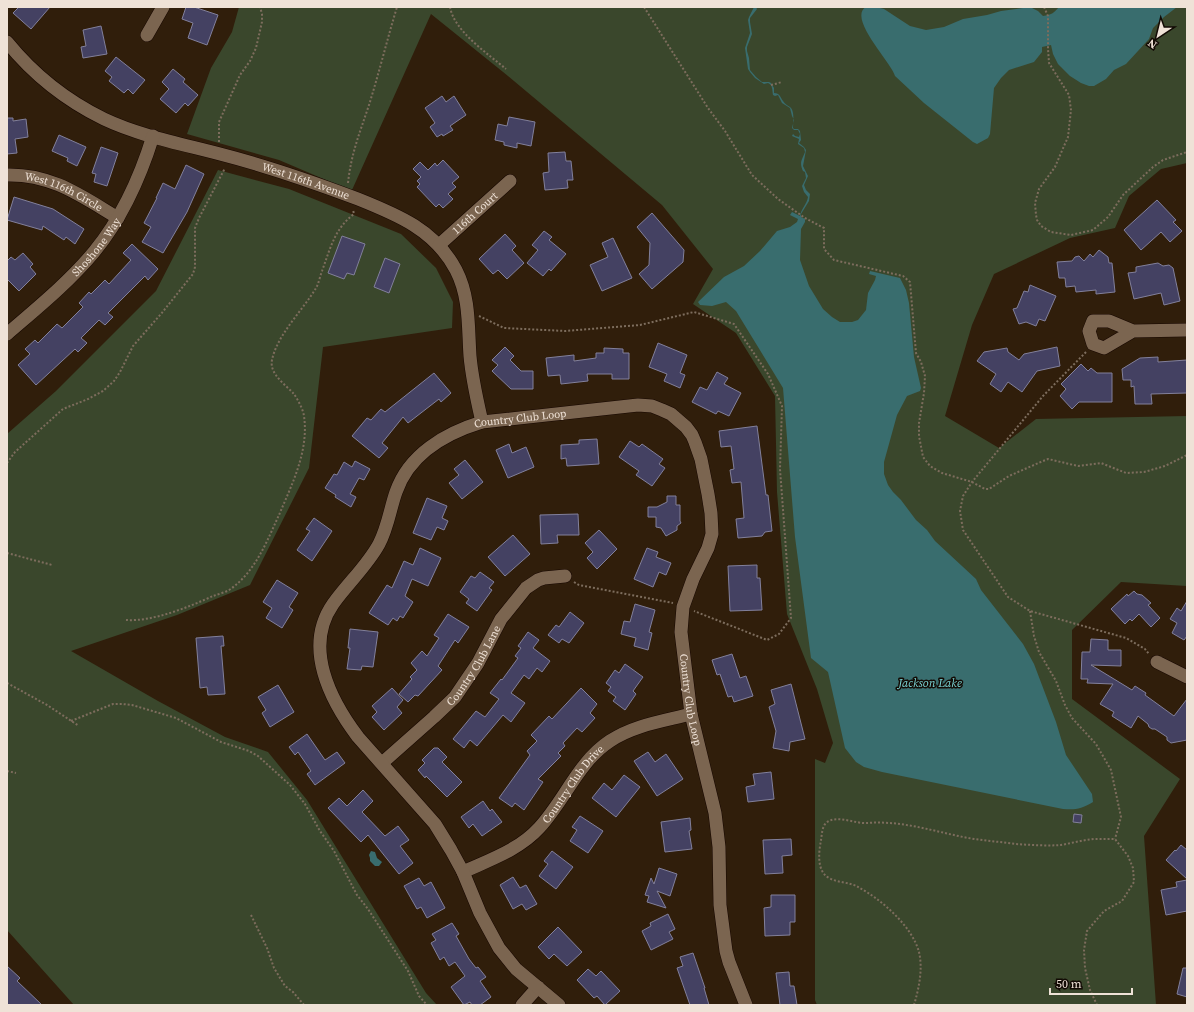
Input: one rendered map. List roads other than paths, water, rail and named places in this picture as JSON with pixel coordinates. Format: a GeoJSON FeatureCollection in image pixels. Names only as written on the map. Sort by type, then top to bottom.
{"type":"FeatureCollection","features":[{"type":"Feature","properties":{"kind":"street"},"geometry":{"type":"LineString","coordinates":[[147,35],[163,7]]}},
{"type":"Feature","properties":{"kind":"street","name":"West 116th Avenue"},"geometry":{"type":"LineString","coordinates":[[7,42],[46,82],[83,107],[117,124],[289,174],[348,195],[391,213],[416,226],[439,245],[450,259],[458,272],[463,286],[466,299],[472,374],[482,422]]}},
{"type":"Feature","properties":{"kind":"street","name":"Shoshone Way"},"geometry":{"type":"LineString","coordinates":[[7,334],[58,289],[83,264],[98,246],[118,218],[130,197],[154,136]]}},
{"type":"Feature","properties":{"kind":"street","name":"West 116th Circle"},"geometry":{"type":"LineString","coordinates":[[7,175],[40,178],[50,181],[70,189],[118,218]]}},
{"type":"Feature","properties":{"kind":"street","name":"116th Court"},"geometry":{"type":"LineString","coordinates":[[439,245],[510,181]]}},
{"type":"Feature","properties":{"kind":"street"},"geometry":{"type":"LineString","coordinates":[[1133,331],[1104,348],[1093,344],[1089,331],[1093,321],[1109,321],[1133,331],[1187,330]]}},
{"type":"Feature","properties":{"kind":"street","name":"Country Club Loop"},"geometry":{"type":"LineString","coordinates":[[559,1005],[516,969],[499,948],[480,914],[463,872],[435,824],[348,724],[338,708],[322,668],[320,654],[321,632],[324,621],[333,604],[379,544],[388,525],[396,492],[402,479],[410,467],[438,441],[446,436],[482,422],[645,405],[671,414],[692,435],[701,459],[712,513],[712,534],[708,548],[693,579],[683,608],[681,632],[691,714],[715,813],[720,847],[720,905],[726,951],[746,1005]]}},
{"type":"Feature","properties":{"kind":"street","name":"Country Club Lane"},"geometry":{"type":"LineString","coordinates":[[382,763],[430,722],[455,697],[478,663],[501,619],[526,588],[544,578],[565,576]]}},
{"type":"Feature","properties":{"kind":"street"},"geometry":{"type":"LineString","coordinates":[[1157,662],[1187,677]]}},
{"type":"Feature","properties":{"kind":"street","name":"Country Club Drive"},"geometry":{"type":"LineString","coordinates":[[463,872],[510,850],[530,836],[548,818],[586,762],[611,740],[630,730],[645,725],[691,714]]}},
{"type":"Feature","properties":{"kind":"street"},"geometry":{"type":"LineString","coordinates":[[522,1005],[538,987]]}},
{"type":"Feature","properties":{"kind":"water"},"geometry":{"type":"Polygon","coordinates":[[[754,7],[757,9],[750,18],[752,34],[747,47],[750,70],[762,82],[771,83],[774,88],[774,93],[779,94],[785,103],[792,109],[793,119],[790,108],[782,103],[778,95],[773,95],[771,85],[768,83],[764,84],[755,78],[748,69],[745,48],[750,33],[748,20],[754,7]]]}},
{"type":"Feature","properties":{"kind":"water"},"geometry":{"type":"Polygon","coordinates":[[[866,7],[884,9],[910,26],[926,30],[944,27],[963,19],[1023,8],[1032,8],[1043,16],[1056,11],[1059,7],[1177,7],[1153,28],[1149,39],[1126,64],[1114,70],[1106,79],[1094,86],[1081,83],[1070,76],[1058,64],[1053,54],[1051,45],[1042,47],[1042,52],[1034,62],[1009,70],[994,88],[990,134],[988,138],[977,144],[924,103],[895,76],[872,41],[862,21],[862,13],[866,7]]]}},
{"type":"Feature","properties":{"kind":"water","name":"Jackson Lake"},"geometry":{"type":"Polygon","coordinates":[[[793,123],[793,128],[798,129],[800,131],[801,140],[799,143],[804,147],[806,150],[803,166],[808,176],[804,185],[810,194],[809,201],[801,214],[801,217],[805,219],[805,222],[801,229],[800,260],[809,286],[823,309],[840,322],[852,322],[858,320],[866,310],[868,293],[876,276],[869,274],[870,271],[900,278],[906,290],[909,303],[914,357],[921,388],[920,391],[907,396],[897,415],[884,462],[884,474],[888,485],[935,541],[976,579],[981,590],[1023,644],[1034,664],[1056,722],[1066,755],[1092,794],[1093,802],[1085,806],[1075,809],[1063,809],[882,772],[864,767],[856,762],[845,748],[828,672],[811,658],[795,537],[783,388],[736,311],[726,302],[712,306],[700,305],[698,302],[724,277],[744,266],[760,251],[777,231],[790,227],[797,222],[798,219],[790,215],[792,212],[800,216],[808,197],[802,186],[806,178],[801,163],[805,152],[804,148],[798,144],[799,139],[792,136],[793,134],[799,137],[800,134],[798,130],[794,130],[792,128],[793,123]]]}},
{"type":"Feature","properties":{"kind":"water"},"geometry":{"type":"Polygon","coordinates":[[[371,851],[375,852],[377,858],[382,862],[379,866],[375,866],[370,861],[369,855],[371,851]]]}}]}
